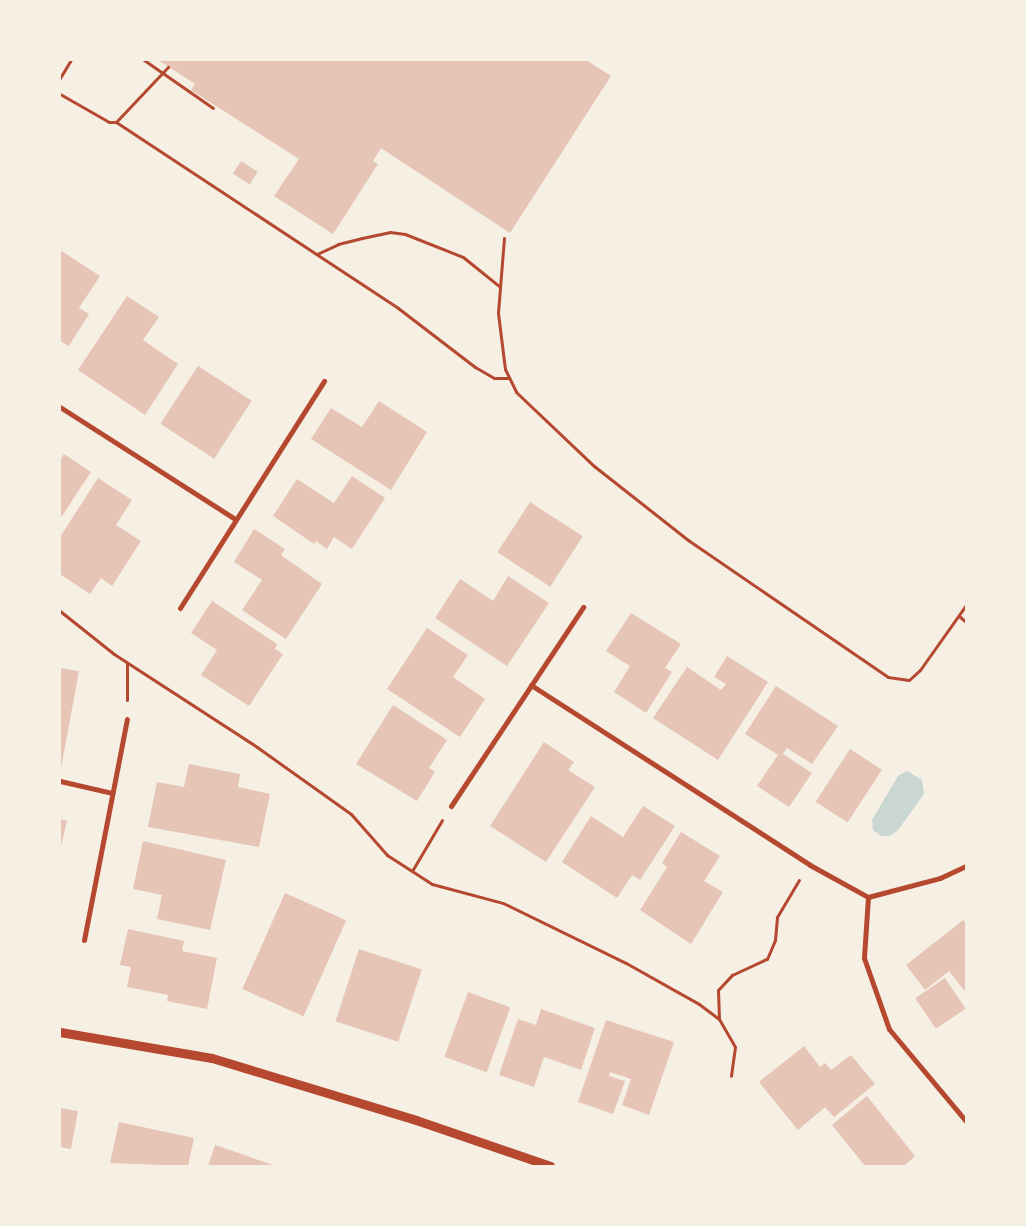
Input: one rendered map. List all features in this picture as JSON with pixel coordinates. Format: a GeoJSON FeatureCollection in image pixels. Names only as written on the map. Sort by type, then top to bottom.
{"type":"FeatureCollection","features":[{"type":"Feature","properties":{"kind":"street"},"geometry":{"type":"LineString","coordinates":[[180,608],[324,381]]}},
{"type":"Feature","properties":{"kind":"street"},"geometry":{"type":"LineString","coordinates":[[60,407],[235,519]]}},
{"type":"Feature","properties":{"kind":"street"},"geometry":{"type":"LineString","coordinates":[[450,806],[584,607]]}},
{"type":"Feature","properties":{"kind":"street"},"geometry":{"type":"LineString","coordinates":[[531,686],[810,866],[868,897],[940,878],[966,866]]}},
{"type":"Feature","properties":{"kind":"street"},"geometry":{"type":"LineString","coordinates":[[84,940],[127,719]]}},
{"type":"Feature","properties":{"kind":"street"},"geometry":{"type":"LineString","coordinates":[[60,781],[112,793]]}},
{"type":"Feature","properties":{"kind":"street"},"geometry":{"type":"LineString","coordinates":[[868,897],[864,958],[889,1029],[966,1122]]}},
{"type":"Feature","properties":{"kind":"street"},"geometry":{"type":"LineString","coordinates":[[60,1032],[212,1058],[416,1120],[550,1166]]}},
{"type":"Feature","properties":{"kind":"path"},"geometry":{"type":"LineString","coordinates":[[60,78],[71,60]]}},
{"type":"Feature","properties":{"kind":"path"},"geometry":{"type":"LineString","coordinates":[[144,60],[213,108]]}},
{"type":"Feature","properties":{"kind":"path"},"geometry":{"type":"LineString","coordinates":[[116,122],[168,67]]}},
{"type":"Feature","properties":{"kind":"path"},"geometry":{"type":"LineString","coordinates":[[60,94],[109,122],[116,122],[317,254],[398,308],[475,367],[494,378],[509,378]]}},
{"type":"Feature","properties":{"kind":"path"},"geometry":{"type":"LineString","coordinates":[[317,254],[362,238],[390,232],[405,234],[463,257],[499,286]]}},
{"type":"Feature","properties":{"kind":"path"},"geometry":{"type":"LineString","coordinates":[[504,238],[499,286],[499,342],[509,378],[516,392],[594,466],[688,540],[888,677],[909,680],[932,657],[966,605]]}},
{"type":"Feature","properties":{"kind":"path"},"geometry":{"type":"LineString","coordinates":[[60,611],[128,663],[257,747],[351,814],[387,855],[432,884],[503,903],[552,926],[626,963],[719,1019]]}},
{"type":"Feature","properties":{"kind":"path"},"geometry":{"type":"LineString","coordinates":[[959,616],[966,622]]}},
{"type":"Feature","properties":{"kind":"path"},"geometry":{"type":"LineString","coordinates":[[127,719],[128,663]]}},
{"type":"Feature","properties":{"kind":"path"},"geometry":{"type":"LineString","coordinates":[[412,871],[450,806]]}},
{"type":"Feature","properties":{"kind":"path"},"geometry":{"type":"LineString","coordinates":[[731,1076],[734,1047],[719,1019],[718,990],[732,975],[768,959],[775,940],[777,918],[810,866]]}},
{"type":"Feature","properties":{"kind":"shaded area"},"geometry":{"type":"Polygon","coordinates":[[[907,771],[922,780],[924,794],[898,830],[890,836],[881,836],[873,830],[872,820],[898,776],[907,771]]]}},
{"type":"Feature","properties":{"kind":"building"},"geometry":{"type":"Polygon","coordinates":[[[158,60],[586,60],[611,76],[510,233],[381,148],[373,161],[378,164],[333,234],[274,196],[299,159],[191,90],[195,84],[158,60]]]}},
{"type":"Feature","properties":{"kind":"building"},"geometry":{"type":"Polygon","coordinates":[[[241,161],[258,172],[250,184],[233,174],[241,161]]]}},
{"type":"Feature","properties":{"kind":"building"},"geometry":{"type":"Polygon","coordinates":[[[60,250],[100,276],[79,308],[89,314],[69,346],[60,341],[60,250]]]}},
{"type":"Feature","properties":{"kind":"building"},"geometry":{"type":"Polygon","coordinates":[[[127,296],[159,317],[143,340],[178,364],[145,415],[78,370],[127,296]]]}},
{"type":"Feature","properties":{"kind":"building"},"geometry":{"type":"Polygon","coordinates":[[[198,366],[252,401],[214,459],[160,424],[198,366]]]}},
{"type":"Feature","properties":{"kind":"building"},"geometry":{"type":"Polygon","coordinates":[[[379,401],[427,432],[391,490],[311,439],[331,408],[362,427],[379,401]]]}},
{"type":"Feature","properties":{"kind":"building"},"geometry":{"type":"Polygon","coordinates":[[[64,454],[91,472],[60,519],[60,460],[64,454]]]}},
{"type":"Feature","properties":{"kind":"building"},"geometry":{"type":"Polygon","coordinates":[[[352,476],[385,498],[352,549],[334,537],[327,549],[316,541],[314,544],[273,516],[297,479],[334,503],[352,476]]]}},
{"type":"Feature","properties":{"kind":"building"},"geometry":{"type":"Polygon","coordinates":[[[98,478],[132,500],[116,525],[141,541],[112,586],[101,578],[90,594],[60,574],[60,537],[98,478]]]}},
{"type":"Feature","properties":{"kind":"building"},"geometry":{"type":"Polygon","coordinates":[[[530,502],[583,536],[550,587],[497,552],[530,502]]]}},
{"type":"Feature","properties":{"kind":"building"},"geometry":{"type":"Polygon","coordinates":[[[254,529],[285,549],[281,555],[322,584],[286,639],[242,610],[262,580],[234,562],[254,529]]]}},
{"type":"Feature","properties":{"kind":"building"},"geometry":{"type":"Polygon","coordinates":[[[508,576],[549,603],[507,666],[435,618],[460,579],[493,601],[508,576]]]}},
{"type":"Feature","properties":{"kind":"building"},"geometry":{"type":"Polygon","coordinates":[[[212,601],[277,644],[275,649],[283,654],[249,706],[201,675],[217,650],[191,633],[212,601]]]}},
{"type":"Feature","properties":{"kind":"building"},"geometry":{"type":"Polygon","coordinates":[[[631,613],[681,644],[665,668],[672,672],[646,713],[614,692],[630,666],[606,651],[631,613]]]}},
{"type":"Feature","properties":{"kind":"building"},"geometry":{"type":"Polygon","coordinates":[[[427,628],[468,655],[453,677],[485,699],[460,737],[387,689],[427,628]]]}},
{"type":"Feature","properties":{"kind":"building"},"geometry":{"type":"Polygon","coordinates":[[[727,656],[768,682],[718,760],[653,718],[687,667],[721,690],[726,684],[714,677],[727,656]]]}},
{"type":"Feature","properties":{"kind":"building"},"geometry":{"type":"Polygon","coordinates":[[[60,668],[79,671],[61,768],[60,768],[60,668]]]}},
{"type":"Feature","properties":{"kind":"building"},"geometry":{"type":"Polygon","coordinates":[[[776,686],[838,726],[812,764],[787,748],[783,754],[812,773],[789,807],[757,786],[778,755],[745,734],[776,686]]]}},
{"type":"Feature","properties":{"kind":"building"},"geometry":{"type":"Polygon","coordinates":[[[393,705],[447,740],[429,768],[435,772],[417,801],[356,764],[393,705]]]}},
{"type":"Feature","properties":{"kind":"building"},"geometry":{"type":"Polygon","coordinates":[[[544,742],[574,762],[568,770],[595,787],[546,862],[490,826],[544,742]]]}},
{"type":"Feature","properties":{"kind":"building"},"geometry":{"type":"Polygon","coordinates":[[[850,749],[882,770],[848,823],[816,802],[850,749]]]}},
{"type":"Feature","properties":{"kind":"building"},"geometry":{"type":"Polygon","coordinates":[[[189,764],[240,774],[238,787],[270,794],[259,847],[148,827],[157,782],[184,787],[189,764]]]}},
{"type":"Feature","properties":{"kind":"building"},"geometry":{"type":"Polygon","coordinates":[[[643,806],[675,826],[640,880],[632,875],[617,898],[562,862],[591,816],[623,837],[643,806]]]}},
{"type":"Feature","properties":{"kind":"building"},"geometry":{"type":"Polygon","coordinates":[[[60,819],[67,821],[61,846],[60,846],[60,819]]]}},
{"type":"Feature","properties":{"kind":"building"},"geometry":{"type":"Polygon","coordinates":[[[681,832],[720,856],[704,881],[723,892],[691,944],[640,910],[667,867],[662,863],[681,832]]]}},
{"type":"Feature","properties":{"kind":"building"},"geometry":{"type":"Polygon","coordinates":[[[143,841],[226,860],[210,930],[157,919],[162,895],[133,889],[143,841]]]}},
{"type":"Feature","properties":{"kind":"building"},"geometry":{"type":"Polygon","coordinates":[[[285,893],[346,920],[304,1016],[242,989],[285,893]]]}},
{"type":"Feature","properties":{"kind":"building"},"geometry":{"type":"Polygon","coordinates":[[[963,920],[966,923],[966,993],[949,971],[925,990],[906,965],[963,920]]]}},
{"type":"Feature","properties":{"kind":"building"},"geometry":{"type":"Polygon","coordinates":[[[128,929],[184,941],[182,951],[217,958],[207,1009],[167,1001],[168,995],[127,987],[131,967],[120,965],[128,929]]]}},
{"type":"Feature","properties":{"kind":"building"},"geometry":{"type":"Polygon","coordinates":[[[359,949],[422,969],[398,1042],[336,1021],[359,949]]]}},
{"type":"Feature","properties":{"kind":"building"},"geometry":{"type":"Polygon","coordinates":[[[945,978],[966,1009],[936,1029],[915,998],[945,978]]]}},
{"type":"Feature","properties":{"kind":"building"},"geometry":{"type":"Polygon","coordinates":[[[468,992],[510,1007],[487,1072],[444,1057],[468,992]]]}},
{"type":"Feature","properties":{"kind":"building"},"geometry":{"type":"Polygon","coordinates":[[[541,1009],[595,1028],[581,1070],[544,1057],[534,1087],[499,1075],[518,1019],[536,1025],[541,1009]]]}},
{"type":"Feature","properties":{"kind":"building"},"geometry":{"type":"Polygon","coordinates":[[[606,1020],[674,1042],[649,1115],[622,1105],[631,1079],[610,1072],[609,1076],[625,1081],[613,1114],[578,1102],[606,1020]]]}},
{"type":"Feature","properties":{"kind":"building"},"geometry":{"type":"Polygon","coordinates":[[[804,1046],[820,1067],[825,1063],[831,1070],[851,1055],[875,1084],[834,1117],[825,1107],[798,1130],[759,1082],[804,1046]]]}},
{"type":"Feature","properties":{"kind":"building"},"geometry":{"type":"Polygon","coordinates":[[[867,1096],[915,1156],[904,1166],[865,1166],[832,1125],[867,1096]]]}},
{"type":"Feature","properties":{"kind":"building"},"geometry":{"type":"Polygon","coordinates":[[[60,1108],[78,1111],[71,1149],[60,1147],[60,1108]]]}},
{"type":"Feature","properties":{"kind":"building"},"geometry":{"type":"Polygon","coordinates":[[[119,1122],[194,1138],[188,1166],[110,1163],[119,1122]]]}},
{"type":"Feature","properties":{"kind":"building"},"geometry":{"type":"Polygon","coordinates":[[[215,1145],[276,1166],[208,1166],[215,1145]]]}}]}
